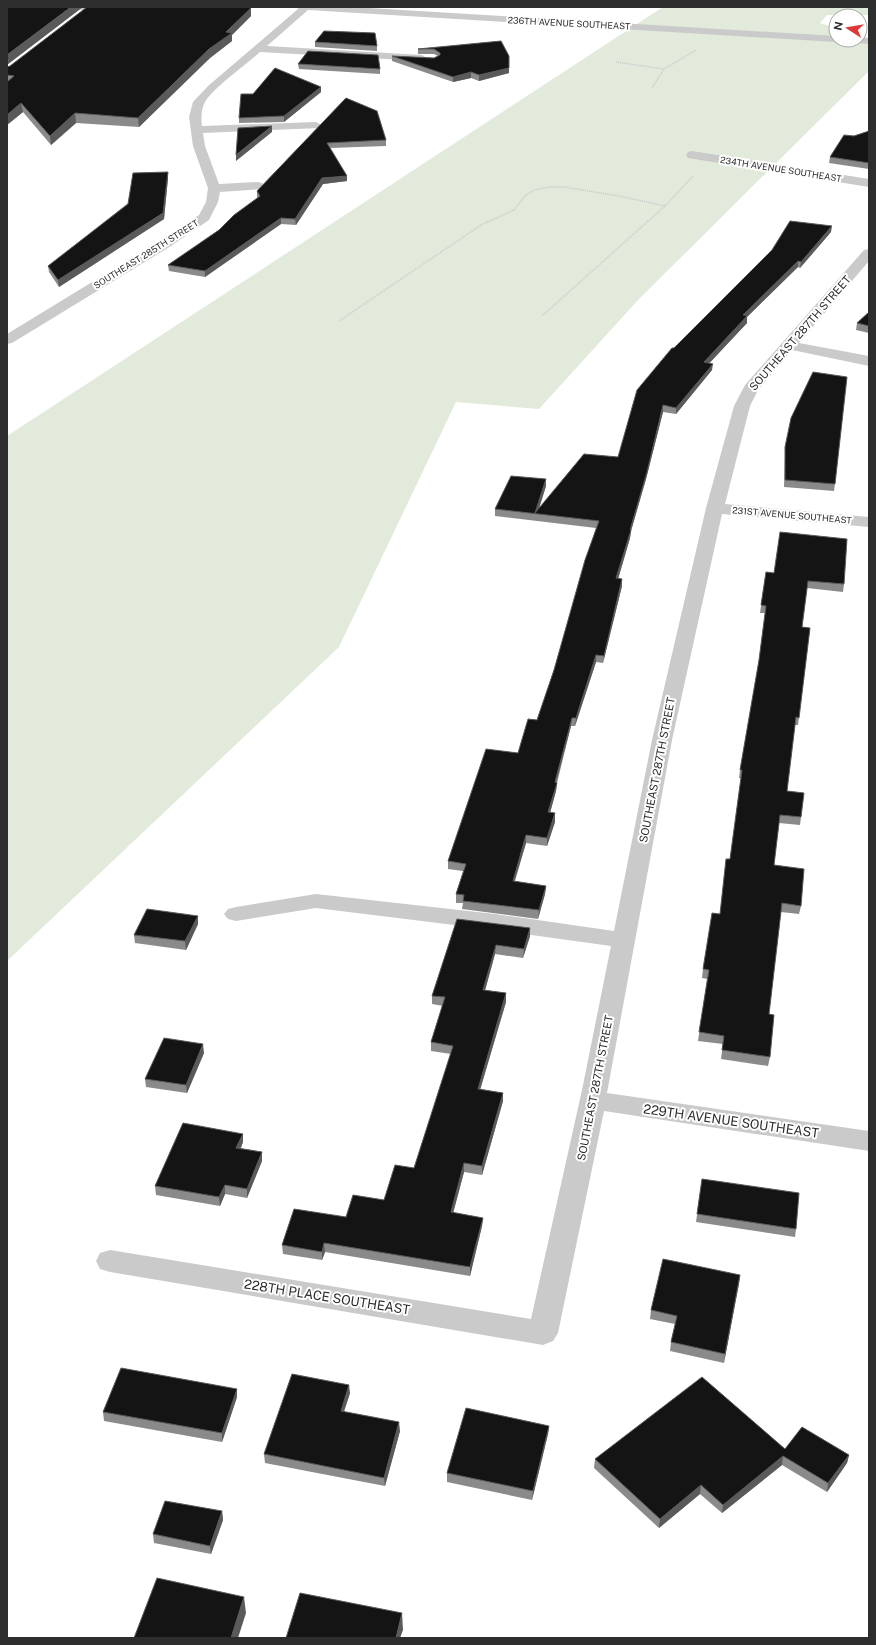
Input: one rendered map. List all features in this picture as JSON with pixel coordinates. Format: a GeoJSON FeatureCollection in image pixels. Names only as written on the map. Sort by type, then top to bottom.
{"type":"FeatureCollection","features":[{"type":"Feature","properties":{"kind":"street"},"geometry":{"type":"LineString","coordinates":[[79,12],[91,7]]}},
{"type":"Feature","properties":{"kind":"street","name":"236TH AVENUE SOUTHEAST"},"geometry":{"type":"LineString","coordinates":[[302,7],[828,39]]}},
{"type":"Feature","properties":{"kind":"street"},"geometry":{"type":"LineString","coordinates":[[258,186],[214,188],[199,146],[195,117],[199,102],[212,88],[306,7]]}},
{"type":"Feature","properties":{"kind":"street"},"geometry":{"type":"LineString","coordinates":[[555,22],[562,13]]}},
{"type":"Feature","properties":{"kind":"street"},"geometry":{"type":"LineString","coordinates":[[258,48],[434,59]]}},
{"type":"Feature","properties":{"kind":"street"},"geometry":{"type":"LineString","coordinates":[[197,130],[316,126]]}},
{"type":"Feature","properties":{"kind":"street","name":"234TH AVENUE SOUTHEAST"},"geometry":{"type":"LineString","coordinates":[[692,156],[869,183]]}},
{"type":"Feature","properties":{"kind":"street","name":"SOUTHEAST 285TH STREET"},"geometry":{"type":"LineString","coordinates":[[7,340],[166,243],[204,217],[212,202],[214,188]]}},
{"type":"Feature","properties":{"kind":"street","name":"SOUTHEAST 287TH STREET"},"geometry":{"type":"LineString","coordinates":[[543,1332],[593,1100],[662,740],[715,508],[742,406],[751,388],[869,253]]}},
{"type":"Feature","properties":{"kind":"street"},"geometry":{"type":"LineString","coordinates":[[788,346],[869,361]]}},
{"type":"Feature","properties":{"kind":"street","name":"231ST AVENUE SOUTHEAST"},"geometry":{"type":"LineString","coordinates":[[715,508],[869,522]]}},
{"type":"Feature","properties":{"kind":"street"},"geometry":{"type":"LineString","coordinates":[[236,914],[316,901],[495,922],[624,940]]}},
{"type":"Feature","properties":{"kind":"street","name":"229TH AVENUE SOUTHEAST"},"geometry":{"type":"LineString","coordinates":[[593,1100],[869,1141]]}},
{"type":"Feature","properties":{"kind":"street","name":"228TH PLACE SOUTHEAST"},"geometry":{"type":"LineString","coordinates":[[110,1261],[543,1332]]}},
{"type":"Feature","properties":{"kind":"path"},"geometry":{"type":"LineString","coordinates":[[652,88],[664,69],[714,40],[723,32]]}},
{"type":"Feature","properties":{"kind":"path"},"geometry":{"type":"LineString","coordinates":[[616,62],[664,69]]}},
{"type":"Feature","properties":{"kind":"path"},"geometry":{"type":"LineString","coordinates":[[543,315],[665,206],[710,158]]}},
{"type":"Feature","properties":{"kind":"path"},"geometry":{"type":"LineString","coordinates":[[339,321],[481,225],[514,210],[526,195],[534,190],[549,187],[564,187],[619,196],[665,206]]}},
{"type":"Feature","properties":{"kind":"green space"},"geometry":{"type":"Polygon","coordinates":[[[663,7],[869,7],[869,15],[868,8],[828,8],[828,15],[820,23],[828,26],[828,48],[868,48],[869,39],[869,71],[638,300],[539,409],[456,402],[339,647],[7,961],[7,436],[663,7]]]}},
{"type":"Feature","properties":{"kind":"building"},"geometry":{"type":"Polygon","coordinates":[[[7,7],[71,7],[7,55],[7,7]]]}},
{"type":"Feature","properties":{"kind":"building"},"geometry":{"type":"Polygon","coordinates":[[[87,7],[251,8],[226,32],[232,33],[209,49],[138,118],[75,113],[50,136],[21,103],[7,115],[7,82],[14,76],[7,75],[7,67],[87,7]]]}},
{"type":"Feature","properties":{"kind":"building"},"geometry":{"type":"Polygon","coordinates":[[[324,31],[375,33],[377,46],[315,42],[324,31]]]}},
{"type":"Feature","properties":{"kind":"building"},"geometry":{"type":"Polygon","coordinates":[[[501,41],[509,56],[509,68],[479,75],[471,72],[453,77],[392,56],[434,58],[440,55],[440,53],[434,49],[418,49],[501,41]]]}},
{"type":"Feature","properties":{"kind":"building"},"geometry":{"type":"Polygon","coordinates":[[[308,51],[378,55],[380,69],[298,64],[308,51]]]}},
{"type":"Feature","properties":{"kind":"building"},"geometry":{"type":"Polygon","coordinates":[[[275,68],[321,87],[284,116],[239,118],[241,94],[253,94],[275,68]]]}},
{"type":"Feature","properties":{"kind":"building"},"geometry":{"type":"Polygon","coordinates":[[[346,98],[377,111],[386,140],[327,143],[347,176],[322,178],[295,219],[281,218],[205,271],[168,265],[219,230],[234,215],[260,196],[257,191],[346,98]]]}},
{"type":"Feature","properties":{"kind":"building"},"geometry":{"type":"Polygon","coordinates":[[[272,126],[236,155],[238,128],[272,126]]]}},
{"type":"Feature","properties":{"kind":"building"},"geometry":{"type":"Polygon","coordinates":[[[869,131],[869,163],[830,157],[844,135],[854,136],[869,131]]]}},
{"type":"Feature","properties":{"kind":"building"},"geometry":{"type":"Polygon","coordinates":[[[168,172],[163,213],[58,280],[48,266],[128,204],[133,173],[168,172]]]}},
{"type":"Feature","properties":{"kind":"building"},"geometry":{"type":"Polygon","coordinates":[[[790,221],[832,226],[801,262],[798,261],[743,315],[747,316],[704,362],[713,364],[676,408],[663,405],[647,472],[616,578],[622,579],[604,656],[596,655],[576,718],[572,718],[555,782],[557,783],[548,812],[555,813],[547,838],[526,835],[513,881],[546,886],[539,910],[463,901],[464,895],[456,894],[466,864],[448,861],[486,749],[518,753],[528,719],[537,720],[554,670],[585,560],[599,521],[495,509],[511,476],[546,479],[535,513],[584,454],[618,457],[637,390],[672,348],[674,348],[772,250],[790,221]]]}},
{"type":"Feature","properties":{"kind":"building"},"geometry":{"type":"Polygon","coordinates":[[[869,312],[869,326],[857,323],[869,312]]]}},
{"type":"Feature","properties":{"kind":"building"},"geometry":{"type":"Polygon","coordinates":[[[813,372],[847,377],[835,484],[785,480],[785,447],[791,418],[813,372]]]}},
{"type":"Feature","properties":{"kind":"building"},"geometry":{"type":"Polygon","coordinates":[[[780,532],[847,539],[844,584],[808,581],[802,627],[810,628],[799,718],[796,717],[787,791],[804,793],[801,817],[780,815],[774,865],[804,869],[801,906],[782,903],[769,1014],[774,1015],[770,1057],[722,1050],[724,1036],[699,1032],[709,970],[703,969],[712,913],[720,914],[726,859],[730,859],[742,770],[740,770],[759,660],[766,606],[761,605],[766,572],[774,573],[780,532]]]}},
{"type":"Feature","properties":{"kind":"building"},"geometry":{"type":"Polygon","coordinates":[[[147,909],[198,916],[185,941],[134,935],[147,909]]]}},
{"type":"Feature","properties":{"kind":"building"},"geometry":{"type":"Polygon","coordinates":[[[457,919],[530,928],[524,949],[496,945],[483,990],[506,993],[478,1089],[503,1093],[482,1166],[464,1163],[451,1212],[483,1218],[470,1267],[324,1243],[322,1252],[282,1245],[294,1209],[346,1217],[353,1195],[384,1200],[395,1165],[414,1168],[453,1046],[431,1042],[445,997],[432,996],[457,919]]]}},
{"type":"Feature","properties":{"kind":"building"},"geometry":{"type":"Polygon","coordinates":[[[164,1038],[203,1044],[186,1085],[145,1079],[164,1038]]]}},
{"type":"Feature","properties":{"kind":"building"},"geometry":{"type":"Polygon","coordinates":[[[183,1123],[243,1134],[236,1148],[262,1152],[247,1189],[225,1185],[219,1197],[155,1186],[183,1123]]]}},
{"type":"Feature","properties":{"kind":"building"},"geometry":{"type":"Polygon","coordinates":[[[702,1179],[799,1193],[796,1229],[697,1214],[702,1179]]]}},
{"type":"Feature","properties":{"kind":"building"},"geometry":{"type":"Polygon","coordinates":[[[663,1259],[740,1275],[725,1354],[671,1342],[677,1316],[651,1310],[663,1259]]]}},
{"type":"Feature","properties":{"kind":"building"},"geometry":{"type":"Polygon","coordinates":[[[121,1368],[237,1389],[222,1433],[103,1412],[121,1368]]]}},
{"type":"Feature","properties":{"kind":"building"},"geometry":{"type":"Polygon","coordinates":[[[292,1374],[349,1385],[341,1411],[399,1422],[384,1478],[264,1454],[292,1374]]]}},
{"type":"Feature","properties":{"kind":"building"},"geometry":{"type":"Polygon","coordinates":[[[702,1377],[785,1449],[802,1427],[849,1455],[828,1483],[783,1456],[723,1505],[701,1485],[660,1519],[595,1459],[702,1377]]]}},
{"type":"Feature","properties":{"kind":"building"},"geometry":{"type":"Polygon","coordinates":[[[466,1408],[549,1426],[533,1491],[447,1473],[466,1408]]]}},
{"type":"Feature","properties":{"kind":"building"},"geometry":{"type":"Polygon","coordinates":[[[165,1501],[222,1511],[210,1546],[153,1534],[165,1501]]]}},
{"type":"Feature","properties":{"kind":"building"},"geometry":{"type":"Polygon","coordinates":[[[157,1578],[244,1597],[231,1638],[134,1638],[157,1578]]]}},
{"type":"Feature","properties":{"kind":"building"},"geometry":{"type":"Polygon","coordinates":[[[300,1593],[402,1613],[396,1638],[286,1638],[300,1593]]]}}]}
